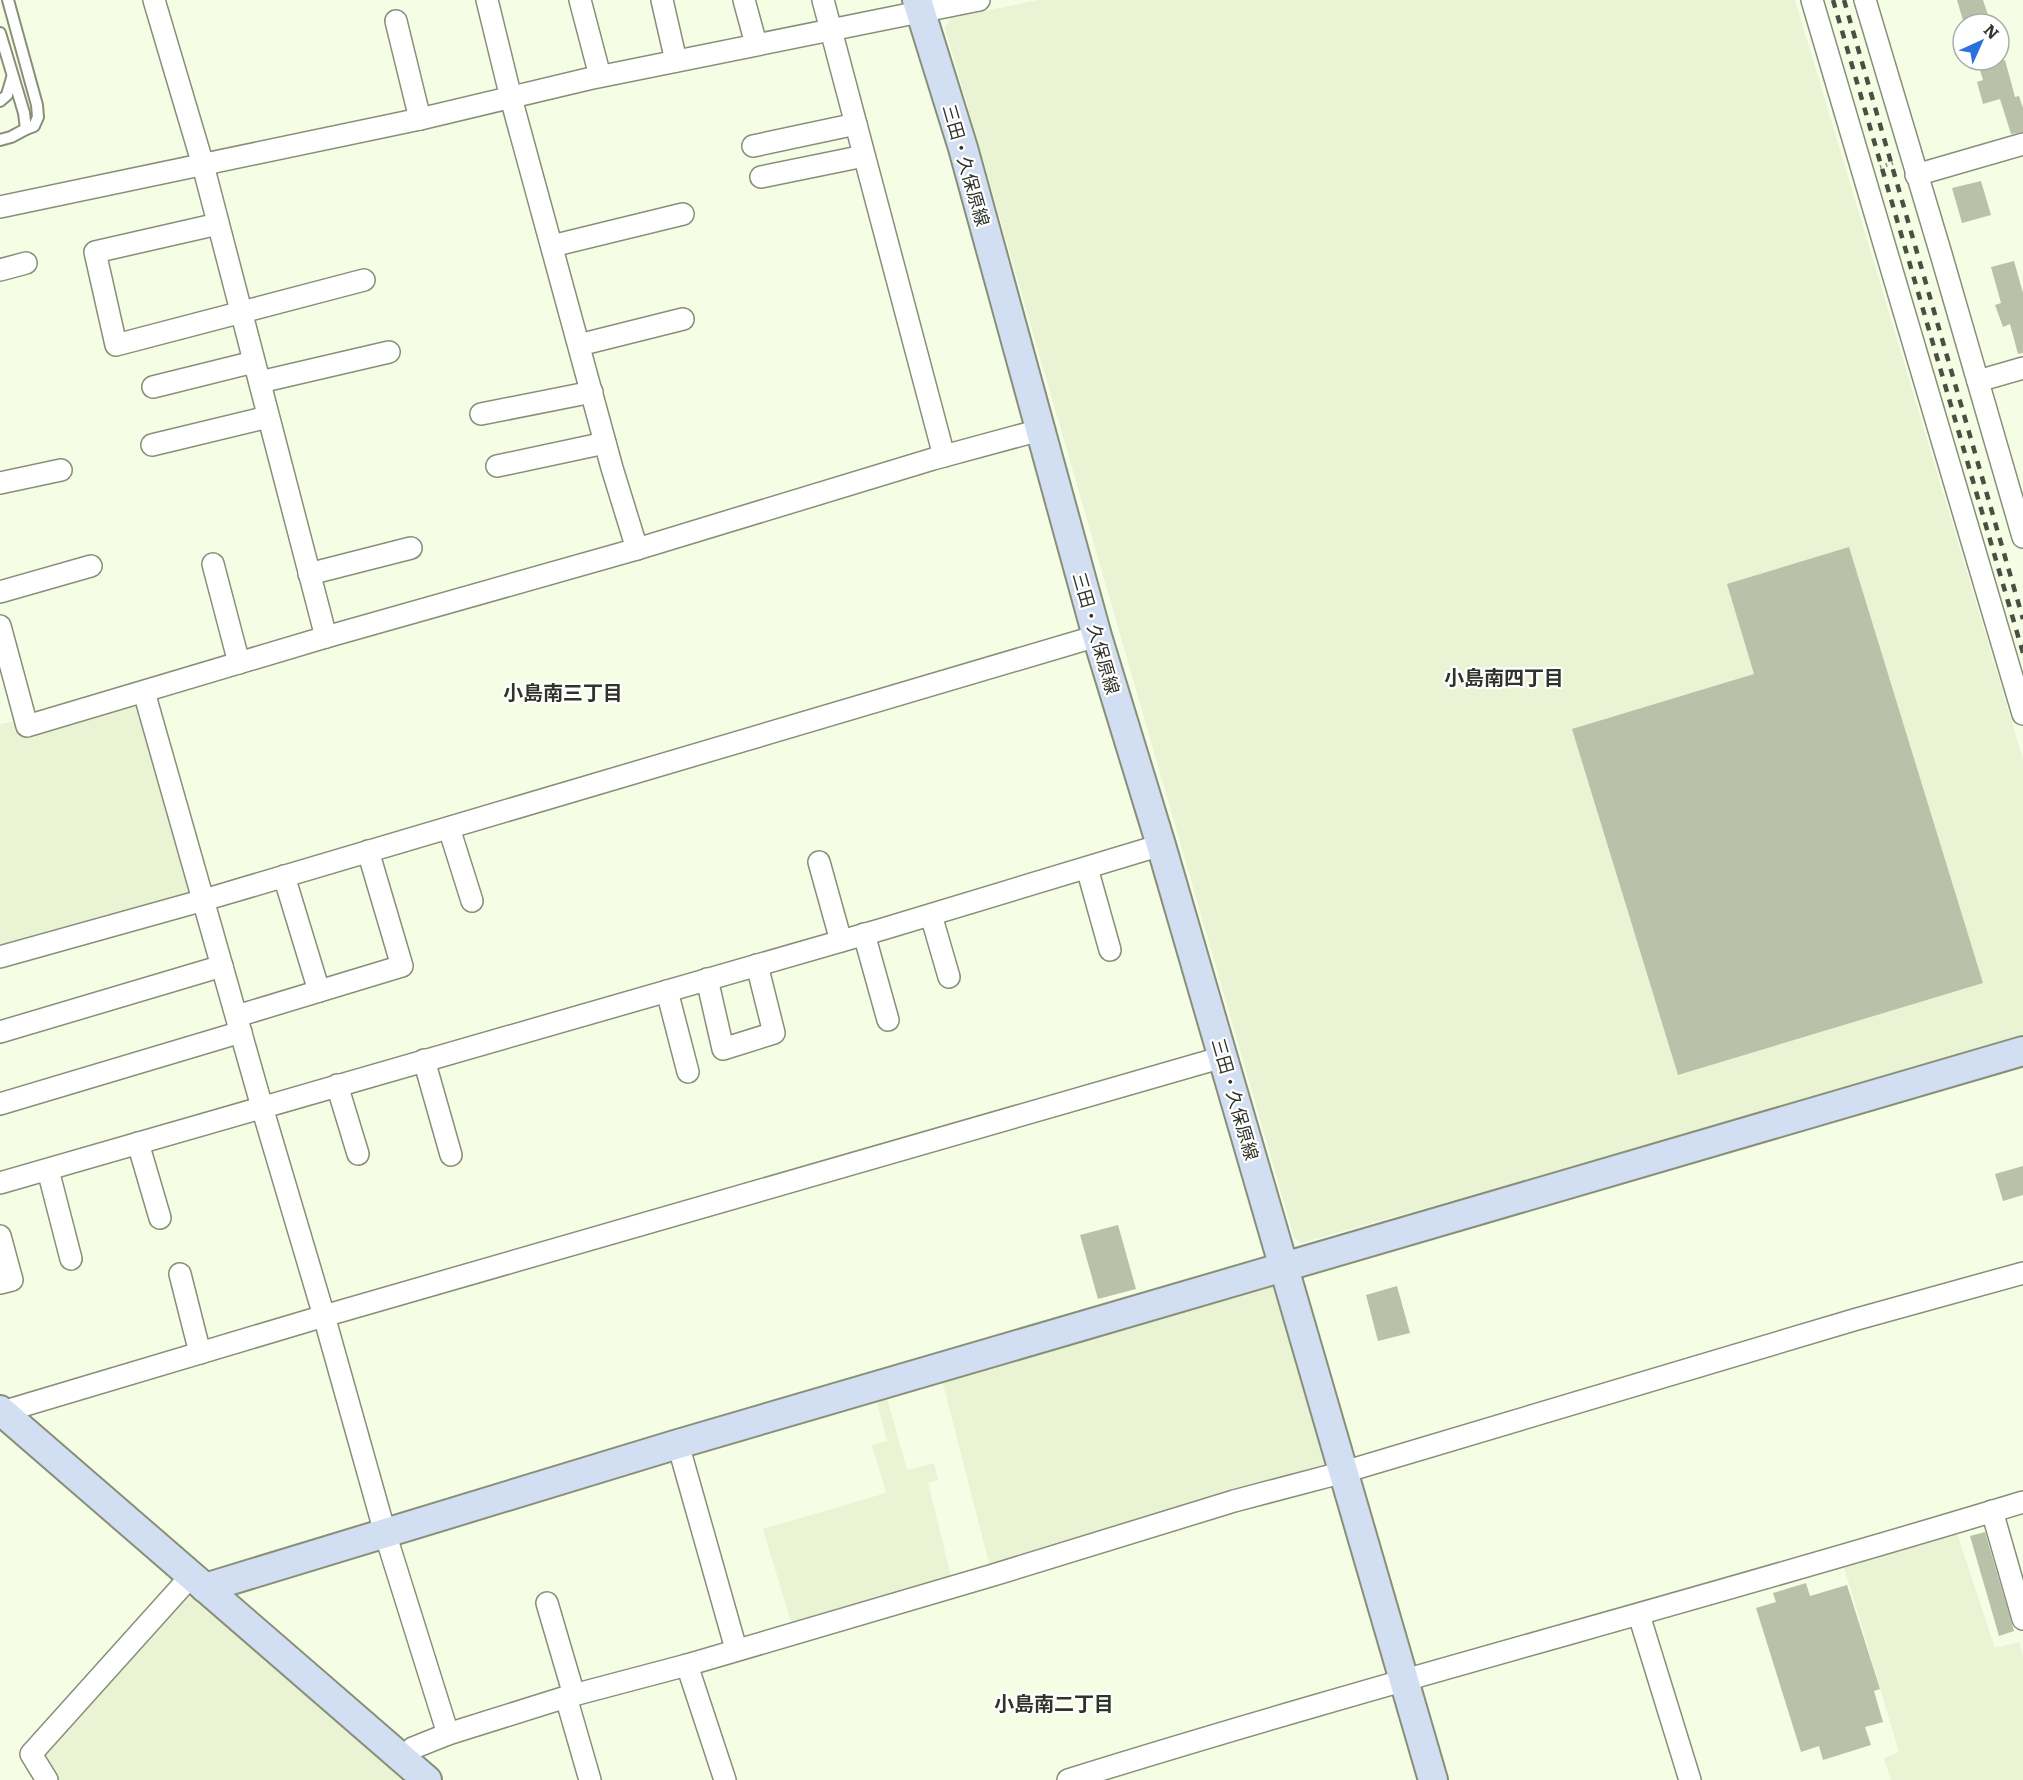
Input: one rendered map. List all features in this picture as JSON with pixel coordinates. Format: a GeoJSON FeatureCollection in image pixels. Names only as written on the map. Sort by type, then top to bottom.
{"type":"FeatureCollection","features":[{"type":"Feature","properties":{"kind":"street"},"geometry":{"type":"LineString","coordinates":[[154,0],[203,165],[326,637]]}},
{"type":"Feature","properties":{"kind":"street"},"geometry":{"type":"LineString","coordinates":[[487,0],[511,98],[605,443],[637,549]]}},
{"type":"Feature","properties":{"kind":"street"},"geometry":{"type":"LineString","coordinates":[[580,0],[600,76]]}},
{"type":"Feature","properties":{"kind":"street"},"geometry":{"type":"LineString","coordinates":[[662,0],[676,61]]}},
{"type":"Feature","properties":{"kind":"street"},"geometry":{"type":"LineString","coordinates":[[744,0],[756,44]]}},
{"type":"Feature","properties":{"kind":"street"},"geometry":{"type":"LineString","coordinates":[[823,0],[944,456]]}},
{"type":"Feature","properties":{"kind":"street"},"geometry":{"type":"LineString","coordinates":[[0,207],[420,119],[600,76],[831,29],[920,5],[979,0]]}},
{"type":"Feature","properties":{"kind":"street"},"geometry":{"type":"LineString","coordinates":[[1812,0],[2023,714]]}},
{"type":"Feature","properties":{"kind":"street"},"geometry":{"type":"LineString","coordinates":[[1865,0],[2023,537]]}},
{"type":"Feature","properties":{"kind":"street","name":"三田・久保原線"},"geometry":{"type":"LineString","coordinates":[[920,5],[963,148],[1097,636],[1161,845],[1433,1780]]}},
{"type":"Feature","properties":{"kind":"street"},"geometry":{"type":"LineString","coordinates":[[396,21],[420,119]]}},
{"type":"Feature","properties":{"kind":"street"},"geometry":{"type":"LineString","coordinates":[[753,146],[856,124]]}},
{"type":"Feature","properties":{"kind":"street"},"geometry":{"type":"LineString","coordinates":[[1914,166],[2023,144]]}},
{"type":"Feature","properties":{"kind":"street"},"geometry":{"type":"LineString","coordinates":[[761,177],[864,156]]}},
{"type":"Feature","properties":{"kind":"street"},"geometry":{"type":"LineString","coordinates":[[552,246],[683,214]]}},
{"type":"Feature","properties":{"kind":"street"},"geometry":{"type":"LineString","coordinates":[[218,224],[95,252],[116,345],[364,280]]}},
{"type":"Feature","properties":{"kind":"street"},"geometry":{"type":"LineString","coordinates":[[0,270],[27,263]]}},
{"type":"Feature","properties":{"kind":"street"},"geometry":{"type":"LineString","coordinates":[[579,345],[683,319]]}},
{"type":"Feature","properties":{"kind":"street"},"geometry":{"type":"LineString","coordinates":[[260,382],[389,352]]}},
{"type":"Feature","properties":{"kind":"street"},"geometry":{"type":"LineString","coordinates":[[153,387],[254,362]]}},
{"type":"Feature","properties":{"kind":"street"},"geometry":{"type":"LineString","coordinates":[[1978,381],[2023,368]]}},
{"type":"Feature","properties":{"kind":"street"},"geometry":{"type":"LineString","coordinates":[[481,414],[592,392]]}},
{"type":"Feature","properties":{"kind":"street"},"geometry":{"type":"LineString","coordinates":[[152,445],[268,417]]}},
{"type":"Feature","properties":{"kind":"street"},"geometry":{"type":"LineString","coordinates":[[0,629],[27,726],[326,637],[637,549],[944,456],[1040,430]]}},
{"type":"Feature","properties":{"kind":"street"},"geometry":{"type":"LineString","coordinates":[[497,466],[605,443]]}},
{"type":"Feature","properties":{"kind":"street"},"geometry":{"type":"LineString","coordinates":[[0,483],[61,470]]}},
{"type":"Feature","properties":{"kind":"street"},"geometry":{"type":"LineString","coordinates":[[309,574],[411,548]]}},
{"type":"Feature","properties":{"kind":"street"},"geometry":{"type":"LineString","coordinates":[[213,564],[239,663]]}},
{"type":"Feature","properties":{"kind":"street"},"geometry":{"type":"LineString","coordinates":[[0,592],[91,566]]}},
{"type":"Feature","properties":{"kind":"street"},"geometry":{"type":"LineString","coordinates":[[0,957],[204,900],[1097,636]]}},
{"type":"Feature","properties":{"kind":"street"},"geometry":{"type":"LineString","coordinates":[[144,692],[385,1533],[448,1734]]}},
{"type":"Feature","properties":{"kind":"street"},"geometry":{"type":"LineString","coordinates":[[449,828],[472,901]]}},
{"type":"Feature","properties":{"kind":"street"},"geometry":{"type":"LineString","coordinates":[[0,1183],[931,915],[1161,845]]}},
{"type":"Feature","properties":{"kind":"street"},"geometry":{"type":"LineString","coordinates":[[0,1104],[239,1024],[319,991],[402,966],[369,851]]}},
{"type":"Feature","properties":{"kind":"street"},"geometry":{"type":"LineString","coordinates":[[819,862],[841,941]]}},
{"type":"Feature","properties":{"kind":"street"},"geometry":{"type":"LineString","coordinates":[[1087,868],[1110,950]]}},
{"type":"Feature","properties":{"kind":"street"},"geometry":{"type":"LineString","coordinates":[[284,876],[319,991]]}},
{"type":"Feature","properties":{"kind":"street"},"geometry":{"type":"LineString","coordinates":[[931,915],[949,977]]}},
{"type":"Feature","properties":{"kind":"street"},"geometry":{"type":"LineString","coordinates":[[864,934],[888,1020]]}},
{"type":"Feature","properties":{"kind":"street"},"geometry":{"type":"LineString","coordinates":[[707,979],[723,1049],[774,1034],[757,965]]}},
{"type":"Feature","properties":{"kind":"street"},"geometry":{"type":"LineString","coordinates":[[0,1032],[222,966]]}},
{"type":"Feature","properties":{"kind":"street"},"geometry":{"type":"LineString","coordinates":[[667,991],[688,1072]]}},
{"type":"Feature","properties":{"kind":"street"},"geometry":{"type":"LineString","coordinates":[[47,1780],[31,1754],[198,1582],[385,1533],[1284,1265],[2023,1051]]}},
{"type":"Feature","properties":{"kind":"street"},"geometry":{"type":"LineString","coordinates":[[1,1411],[1223,1058]]}},
{"type":"Feature","properties":{"kind":"street"},"geometry":{"type":"LineString","coordinates":[[424,1060],[451,1155]]}},
{"type":"Feature","properties":{"kind":"street"},"geometry":{"type":"LineString","coordinates":[[337,1085],[358,1154]]}},
{"type":"Feature","properties":{"kind":"street"},"geometry":{"type":"LineString","coordinates":[[138,1143],[160,1218]]}},
{"type":"Feature","properties":{"kind":"street"},"geometry":{"type":"LineString","coordinates":[[48,1170],[71,1259]]}},
{"type":"Feature","properties":{"kind":"street"},"geometry":{"type":"LineString","coordinates":[[0,1236],[12,1280],[0,1283]]}},
{"type":"Feature","properties":{"kind":"street"},"geometry":{"type":"LineString","coordinates":[[402,1759],[413,1748],[448,1734],[570,1696],[687,1665],[1234,1501],[1344,1472],[1857,1319],[2023,1273]]}},
{"type":"Feature","properties":{"kind":"street"},"geometry":{"type":"LineString","coordinates":[[180,1274],[200,1353]]}},
{"type":"Feature","properties":{"kind":"street"},"geometry":{"type":"LineString","coordinates":[[1,1411],[427,1780]]}},
{"type":"Feature","properties":{"kind":"street"},"geometry":{"type":"LineString","coordinates":[[678,1444],[736,1649]]}},
{"type":"Feature","properties":{"kind":"street"},"geometry":{"type":"LineString","coordinates":[[1068,1780],[1233,1728],[1639,1615],[2023,1502]]}},
{"type":"Feature","properties":{"kind":"street"},"geometry":{"type":"LineString","coordinates":[[1992,1511],[2023,1619]]}},
{"type":"Feature","properties":{"kind":"street"},"geometry":{"type":"LineString","coordinates":[[547,1603],[590,1780]]}},
{"type":"Feature","properties":{"kind":"street"},"geometry":{"type":"LineString","coordinates":[[1639,1615],[1690,1780]]}},
{"type":"Feature","properties":{"kind":"street"},"geometry":{"type":"LineString","coordinates":[[687,1665],[725,1780]]}},
{"type":"Feature","properties":{"kind":"lane"},"geometry":{"type":"LineString","coordinates":[[0,140],[34,126],[38,117],[37,105],[8,0]]}},
{"type":"Feature","properties":{"kind":"lane"},"geometry":{"type":"LineString","coordinates":[[0,33],[24,113],[26,129]]}},
{"type":"Feature","properties":{"kind":"lane"},"geometry":{"type":"LineString","coordinates":[[0,101],[7,95],[12,74]]}},
{"type":"Feature","properties":{"kind":"path"},"geometry":{"type":"LineString","coordinates":[[1863,172],[1914,166]]}},
{"type":"Feature","properties":{"kind":"shaded area"},"geometry":{"type":"Polygon","coordinates":[[[1038,0],[1795,0],[2023,759],[2023,1039],[1301,1243],[1294,1237],[945,28],[951,18],[1038,0]]]}},
{"type":"Feature","properties":{"kind":"shaded area"},"geometry":{"type":"Polygon","coordinates":[[[139,700],[193,888],[189,892],[0,949],[0,724],[139,700]]]}},
{"type":"Feature","properties":{"kind":"shaded area"},"geometry":{"type":"Polygon","coordinates":[[[1272,1282],[1326,1467],[990,1567],[941,1376],[1272,1282]]]}},
{"type":"Feature","properties":{"kind":"shaded area"},"geometry":{"type":"Polygon","coordinates":[[[886,1395],[907,1470],[934,1463],[938,1480],[928,1483],[952,1580],[792,1625],[763,1529],[886,1493],[872,1445],[887,1441],[876,1398],[886,1395]]]}},
{"type":"Feature","properties":{"kind":"shaded area"},"geometry":{"type":"Polygon","coordinates":[[[1957,1533],[1995,1648],[2019,1642],[2023,1656],[2023,1780],[1891,1780],[1884,1758],[1899,1752],[1844,1567],[1957,1533]]]}},
{"type":"Feature","properties":{"kind":"shaded area"},"geometry":{"type":"Polygon","coordinates":[[[187,1590],[410,1780],[57,1780],[43,1757],[43,1748],[187,1590]]]}},
{"type":"Feature","properties":{"kind":"building"},"geometry":{"type":"Polygon","coordinates":[[[1957,0],[1983,0],[1987,12],[1960,12],[1957,0]]]}},
{"type":"Feature","properties":{"kind":"building"},"geometry":{"type":"Polygon","coordinates":[[[1981,72],[2008,72],[2015,97],[2019,96],[2023,108],[2023,132],[2011,134],[2000,99],[1983,104],[1977,82],[1983,80],[1981,72]]]}},
{"type":"Feature","properties":{"kind":"building"},"geometry":{"type":"Polygon","coordinates":[[[1981,181],[1991,215],[1962,223],[1952,188],[1981,181]]]}},
{"type":"Feature","properties":{"kind":"building"},"geometry":{"type":"Polygon","coordinates":[[[2014,261],[2023,293],[2023,353],[2018,354],[2010,324],[2003,327],[1995,305],[2001,303],[1991,267],[2014,261]]]}},
{"type":"Feature","properties":{"kind":"building"},"geometry":{"type":"Polygon","coordinates":[[[1849,547],[1983,983],[1678,1075],[1572,729],[1754,674],[1727,584],[1849,547]]]}},
{"type":"Feature","properties":{"kind":"building"},"geometry":{"type":"Polygon","coordinates":[[[2023,1166],[2023,1195],[2003,1201],[1995,1174],[2023,1166]]]}},
{"type":"Feature","properties":{"kind":"building"},"geometry":{"type":"Polygon","coordinates":[[[1118,1225],[1136,1289],[1098,1299],[1080,1235],[1118,1225]]]}},
{"type":"Feature","properties":{"kind":"building"},"geometry":{"type":"Polygon","coordinates":[[[1397,1286],[1410,1333],[1378,1341],[1366,1295],[1397,1286]]]}},
{"type":"Feature","properties":{"kind":"building"},"geometry":{"type":"Polygon","coordinates":[[[1985,1532],[2014,1631],[1999,1636],[1970,1536],[1985,1532]]]}},
{"type":"Feature","properties":{"kind":"building"},"geometry":{"type":"Polygon","coordinates":[[[1806,1583],[1810,1596],[1847,1585],[1880,1689],[1874,1691],[1883,1722],[1865,1727],[1871,1745],[1823,1760],[1819,1746],[1801,1752],[1756,1608],[1776,1602],[1773,1593],[1806,1583]]]}},
{"type":"Feature","properties":{"kind":"railway"},"geometry":{"type":"LineString","coordinates":[[1833,0],[2023,653]]}},
{"type":"Feature","properties":{"kind":"railway"},"geometry":{"type":"LineString","coordinates":[[1844,0],[2023,619]]}},
{"type":"Feature","properties":{"kind":"district","name":"小島南四丁目"},"geometry":{"type":"Point","coordinates":[1504,676]}},
{"type":"Feature","properties":{"kind":"district","name":"小島南三丁目"},"geometry":{"type":"Point","coordinates":[563,691]}},
{"type":"Feature","properties":{"kind":"district","name":"小島南二丁目"},"geometry":{"type":"Point","coordinates":[1054,1702]}}]}
